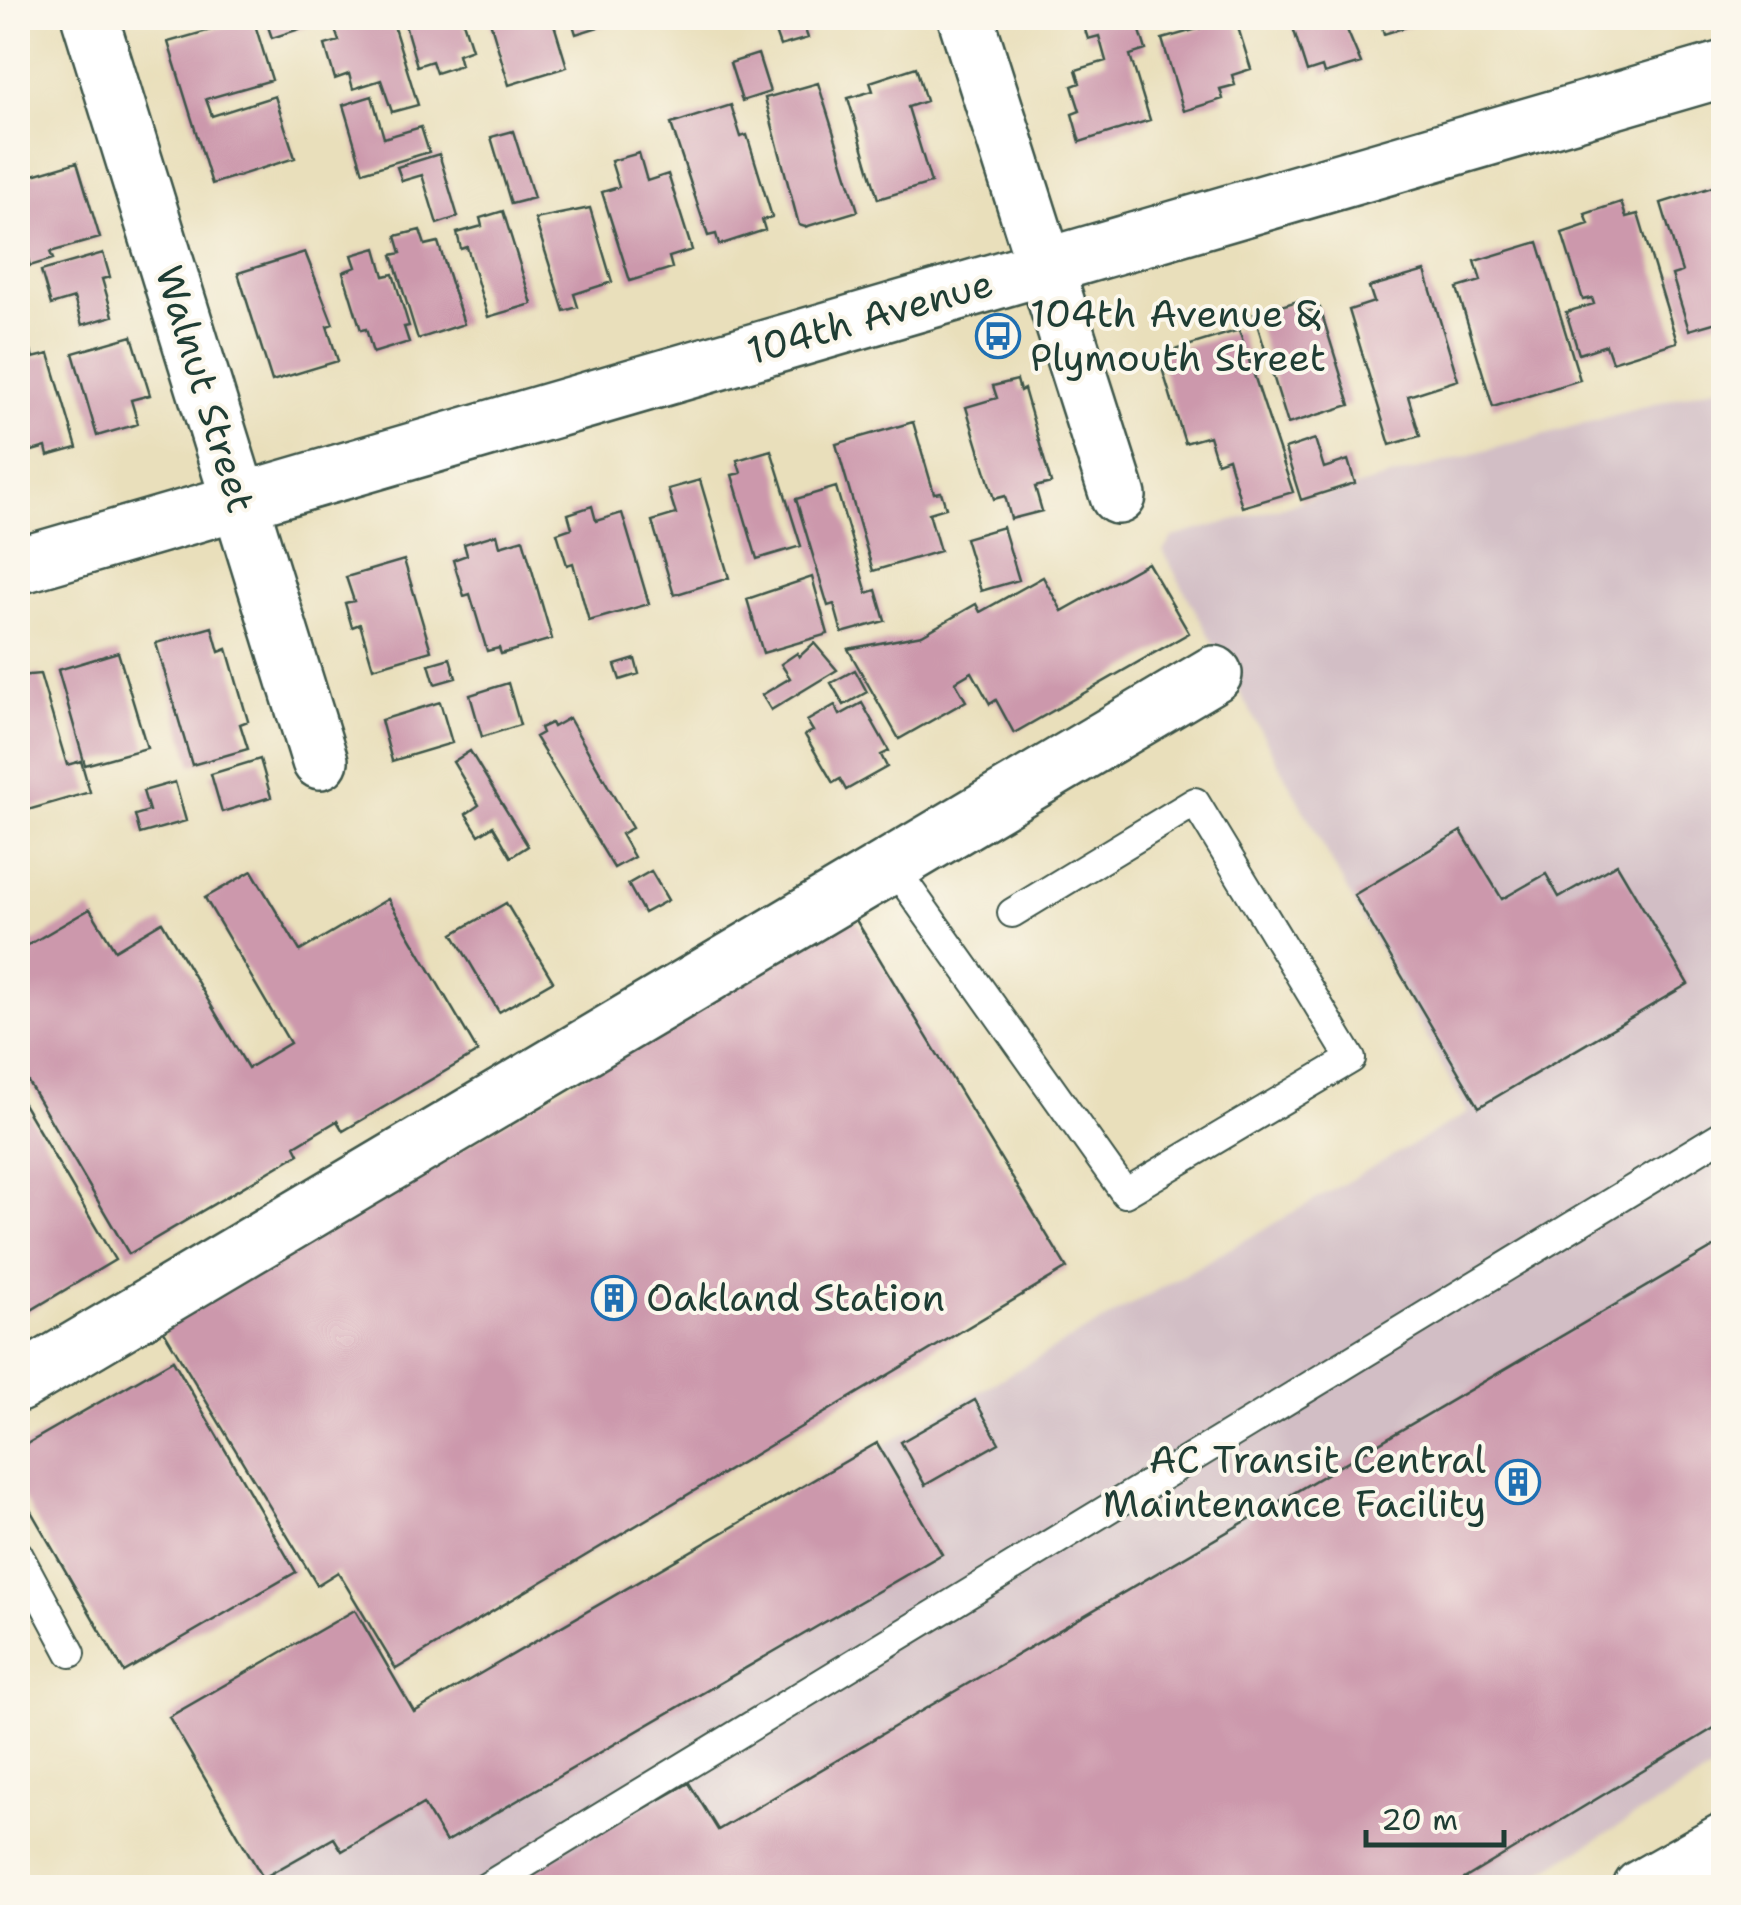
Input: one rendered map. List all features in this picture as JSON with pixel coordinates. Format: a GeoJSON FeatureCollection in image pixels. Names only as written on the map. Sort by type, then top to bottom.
{"type":"FeatureCollection","features":[{"type":"Feature","properties":{"kind":"street","name":"Walnut Street"},"geometry":{"type":"LineString","coordinates":[[90,18],[320,761]]}},
{"type":"Feature","properties":{"kind":"street"},"geometry":{"type":"LineString","coordinates":[[966,18],[1118,496]]}},
{"type":"Feature","properties":{"kind":"street","name":"104th Avenue"},"geometry":{"type":"LineString","coordinates":[[18,566],[1724,69]]}},
{"type":"Feature","properties":{"kind":"street"},"geometry":{"type":"LineString","coordinates":[[18,1384],[369,1190],[892,864],[1214,674]]}},
{"type":"Feature","properties":{"kind":"street"},"geometry":{"type":"LineString","coordinates":[[1641,1888],[1724,1841]]}},
{"type":"Feature","properties":{"kind":"lane"},"geometry":{"type":"LineString","coordinates":[[892,864],[1125,1194],[1351,1059],[1196,802],[1012,913]]}},
{"type":"Feature","properties":{"kind":"lane"},"geometry":{"type":"LineString","coordinates":[[485,1888],[1724,1134]]}},
{"type":"Feature","properties":{"kind":"lane"},"geometry":{"type":"LineString","coordinates":[[18,1554],[71,1652]]}},
{"type":"Feature","properties":{"kind":"shaded area","name":"AC Transit Central Maintenance Facility"},"geometry":{"type":"Polygon","coordinates":[[[1723,385],[1723,1764],[1517,1887],[268,1888],[263,1878],[334,1838],[300,1778],[1468,1113],[1163,551],[1173,537],[1723,385]]]}},
{"type":"Feature","properties":{"kind":"building"},"geometry":{"type":"Polygon","coordinates":[[[253,18],[272,80],[206,99],[212,116],[275,96],[295,158],[212,184],[168,42],[253,18]]]}},
{"type":"Feature","properties":{"kind":"building"},"geometry":{"type":"Polygon","coordinates":[[[265,18],[313,18],[315,24],[272,38],[265,18]]]}},
{"type":"Feature","properties":{"kind":"building"},"geometry":{"type":"Polygon","coordinates":[[[331,18],[391,18],[418,105],[392,112],[381,80],[353,89],[349,74],[335,79],[325,45],[339,41],[331,18]]]}},
{"type":"Feature","properties":{"kind":"building"},"geometry":{"type":"Polygon","coordinates":[[[403,18],[462,18],[472,49],[458,54],[461,65],[436,73],[432,61],[417,66],[403,18]]]}},
{"type":"Feature","properties":{"kind":"building"},"geometry":{"type":"Polygon","coordinates":[[[489,18],[552,18],[567,67],[509,85],[489,18]]]}},
{"type":"Feature","properties":{"kind":"building"},"geometry":{"type":"Polygon","coordinates":[[[571,18],[627,18],[576,34],[571,18]]]}},
{"type":"Feature","properties":{"kind":"building"},"geometry":{"type":"Polygon","coordinates":[[[770,18],[801,18],[808,38],[780,46],[770,18]]]}},
{"type":"Feature","properties":{"kind":"building"},"geometry":{"type":"Polygon","coordinates":[[[1081,18],[1136,18],[1146,50],[1130,55],[1150,120],[1080,142],[1072,114],[1080,111],[1072,86],[1080,83],[1076,70],[1106,61],[1099,36],[1088,39],[1081,18]]]}},
{"type":"Feature","properties":{"kind":"building"},"geometry":{"type":"Polygon","coordinates":[[[1202,18],[1235,18],[1251,69],[1232,75],[1235,85],[1220,89],[1223,99],[1184,111],[1162,39],[1204,27],[1202,18]]]}},
{"type":"Feature","properties":{"kind":"building"},"geometry":{"type":"Polygon","coordinates":[[[1290,18],[1342,18],[1361,63],[1324,74],[1322,67],[1307,72],[1290,18]]]}},
{"type":"Feature","properties":{"kind":"building"},"geometry":{"type":"Polygon","coordinates":[[[1365,18],[1435,18],[1384,34],[1380,20],[1367,24],[1365,18]]]}},
{"type":"Feature","properties":{"kind":"building"},"geometry":{"type":"Polygon","coordinates":[[[758,54],[770,92],[742,101],[730,63],[758,54]]]}},
{"type":"Feature","properties":{"kind":"building"},"geometry":{"type":"Polygon","coordinates":[[[916,67],[926,101],[908,107],[931,183],[878,199],[848,98],[873,91],[870,82],[916,67]]]}},
{"type":"Feature","properties":{"kind":"building"},"geometry":{"type":"Polygon","coordinates":[[[818,83],[858,211],[805,227],[799,225],[765,98],[818,83]]]}},
{"type":"Feature","properties":{"kind":"building"},"geometry":{"type":"Polygon","coordinates":[[[372,96],[384,138],[421,127],[429,152],[363,172],[343,105],[372,96]]]}},
{"type":"Feature","properties":{"kind":"building"},"geometry":{"type":"Polygon","coordinates":[[[731,105],[741,137],[747,135],[772,217],[762,220],[765,230],[719,245],[716,234],[708,236],[671,124],[731,105]]]}},
{"type":"Feature","properties":{"kind":"building"},"geometry":{"type":"Polygon","coordinates":[[[513,131],[534,198],[511,204],[491,137],[513,131]]]}},
{"type":"Feature","properties":{"kind":"building"},"geometry":{"type":"Polygon","coordinates":[[[639,153],[647,181],[668,174],[692,250],[669,257],[672,268],[630,281],[602,192],[619,187],[611,161],[639,153]]]}},
{"type":"Feature","properties":{"kind":"building"},"geometry":{"type":"Polygon","coordinates":[[[439,154],[458,217],[437,224],[422,175],[402,181],[397,167],[439,154]]]}},
{"type":"Feature","properties":{"kind":"building"},"geometry":{"type":"Polygon","coordinates":[[[24,156],[30,176],[77,162],[100,238],[50,252],[53,259],[30,266],[18,222],[18,158],[24,156]]]}},
{"type":"Feature","properties":{"kind":"building"},"geometry":{"type":"Polygon","coordinates":[[[1722,184],[1724,320],[1689,330],[1672,275],[1682,272],[1661,203],[1722,184]]]}},
{"type":"Feature","properties":{"kind":"building"},"geometry":{"type":"Polygon","coordinates":[[[1621,202],[1626,217],[1638,214],[1677,342],[1612,362],[1606,345],[1579,354],[1566,312],[1594,304],[1592,298],[1583,300],[1562,233],[1589,224],[1585,214],[1621,202]]]}},
{"type":"Feature","properties":{"kind":"building"},"geometry":{"type":"Polygon","coordinates":[[[590,208],[612,282],[574,294],[578,307],[564,311],[535,219],[590,208]]]}},
{"type":"Feature","properties":{"kind":"building"},"geometry":{"type":"Polygon","coordinates":[[[503,211],[532,304],[488,317],[467,247],[461,249],[457,233],[482,226],[480,218],[503,211]]]}},
{"type":"Feature","properties":{"kind":"building"},"geometry":{"type":"Polygon","coordinates":[[[420,230],[425,245],[438,242],[464,324],[418,339],[392,255],[401,253],[396,236],[420,230]]]}},
{"type":"Feature","properties":{"kind":"building"},"geometry":{"type":"Polygon","coordinates":[[[1538,242],[1580,380],[1493,407],[1457,288],[1481,281],[1475,261],[1538,242]]]}},
{"type":"Feature","properties":{"kind":"building"},"geometry":{"type":"Polygon","coordinates":[[[376,248],[384,276],[393,274],[409,326],[404,327],[409,342],[373,353],[366,329],[361,330],[343,272],[356,267],[352,255],[376,248]]]}},
{"type":"Feature","properties":{"kind":"building"},"geometry":{"type":"Polygon","coordinates":[[[305,252],[333,324],[327,326],[338,361],[272,381],[238,273],[305,252]]]}},
{"type":"Feature","properties":{"kind":"building"},"geometry":{"type":"Polygon","coordinates":[[[103,253],[110,277],[102,279],[113,316],[82,325],[74,298],[51,305],[41,271],[103,253]]]}},
{"type":"Feature","properties":{"kind":"building"},"geometry":{"type":"Polygon","coordinates":[[[1425,271],[1458,380],[1408,396],[1420,436],[1390,445],[1349,310],[1374,302],[1369,287],[1425,271]]]}},
{"type":"Feature","properties":{"kind":"building"},"geometry":{"type":"Polygon","coordinates":[[[1301,300],[1306,312],[1320,308],[1350,405],[1288,424],[1254,314],[1301,300]]]}},
{"type":"Feature","properties":{"kind":"building"},"geometry":{"type":"Polygon","coordinates":[[[1239,330],[1293,492],[1242,507],[1228,458],[1217,462],[1209,436],[1185,443],[1158,355],[1239,330]]]}},
{"type":"Feature","properties":{"kind":"building"},"geometry":{"type":"Polygon","coordinates":[[[132,336],[150,395],[131,400],[138,424],[97,436],[73,353],[132,336]]]}},
{"type":"Feature","properties":{"kind":"building"},"geometry":{"type":"Polygon","coordinates":[[[30,347],[33,358],[49,354],[77,448],[48,456],[46,447],[18,455],[18,351],[30,347]]]}},
{"type":"Feature","properties":{"kind":"building"},"geometry":{"type":"Polygon","coordinates":[[[1017,380],[1020,391],[1024,389],[1051,483],[1035,487],[1042,511],[1011,519],[1005,496],[994,499],[966,407],[997,398],[993,386],[1017,380]]]}},
{"type":"Feature","properties":{"kind":"building"},"geometry":{"type":"Polygon","coordinates":[[[913,422],[934,493],[941,492],[946,508],[929,513],[940,551],[873,571],[836,444],[913,422]]]}},
{"type":"Feature","properties":{"kind":"building"},"geometry":{"type":"Polygon","coordinates":[[[1315,439],[1324,468],[1348,460],[1355,483],[1301,500],[1285,449],[1315,439]]]}},
{"type":"Feature","properties":{"kind":"building"},"geometry":{"type":"Polygon","coordinates":[[[771,450],[801,546],[757,559],[732,475],[741,473],[737,460],[771,450]]]}},
{"type":"Feature","properties":{"kind":"building"},"geometry":{"type":"Polygon","coordinates":[[[700,480],[729,578],[674,595],[652,521],[676,514],[668,489],[700,480]]]}},
{"type":"Feature","properties":{"kind":"building"},"geometry":{"type":"Polygon","coordinates":[[[836,487],[867,593],[876,590],[885,621],[842,633],[834,604],[828,606],[796,499],[836,487]]]}},
{"type":"Feature","properties":{"kind":"building"},"geometry":{"type":"Polygon","coordinates":[[[592,506],[596,521],[622,513],[649,604],[589,621],[573,563],[567,565],[557,533],[572,528],[568,514],[592,506]]]}},
{"type":"Feature","properties":{"kind":"building"},"geometry":{"type":"Polygon","coordinates":[[[1003,527],[1019,580],[981,591],[965,538],[1003,527]]]}},
{"type":"Feature","properties":{"kind":"building"},"geometry":{"type":"Polygon","coordinates":[[[497,534],[500,546],[523,539],[552,639],[501,654],[499,648],[487,651],[470,594],[464,596],[453,560],[467,555],[464,544],[497,534]]]}},
{"type":"Feature","properties":{"kind":"building"},"geometry":{"type":"Polygon","coordinates":[[[404,560],[431,651],[373,668],[360,624],[352,627],[345,603],[354,601],[346,577],[404,560]]]}},
{"type":"Feature","properties":{"kind":"building"},"geometry":{"type":"Polygon","coordinates":[[[1148,563],[1189,633],[1014,733],[996,700],[990,704],[972,672],[955,682],[966,701],[899,739],[848,649],[922,635],[976,604],[980,612],[1043,577],[1062,611],[1148,563]]]}},
{"type":"Feature","properties":{"kind":"building"},"geometry":{"type":"Polygon","coordinates":[[[812,577],[828,634],[763,653],[747,599],[812,577]]]}},
{"type":"Feature","properties":{"kind":"building"},"geometry":{"type":"Polygon","coordinates":[[[212,627],[219,652],[227,649],[248,721],[240,724],[248,749],[192,765],[156,643],[212,627]]]}},
{"type":"Feature","properties":{"kind":"building"},"geometry":{"type":"Polygon","coordinates":[[[814,643],[837,670],[771,710],[762,695],[790,678],[781,664],[797,653],[799,657],[814,643]]]}},
{"type":"Feature","properties":{"kind":"building"},"geometry":{"type":"Polygon","coordinates":[[[118,652],[147,748],[85,765],[58,670],[118,652]]]}},
{"type":"Feature","properties":{"kind":"building"},"geometry":{"type":"Polygon","coordinates":[[[450,658],[456,678],[435,684],[429,664],[450,658]]]}},
{"type":"Feature","properties":{"kind":"building"},"geometry":{"type":"Polygon","coordinates":[[[635,659],[639,674],[620,680],[615,665],[635,659]]]}},
{"type":"Feature","properties":{"kind":"building"},"geometry":{"type":"Polygon","coordinates":[[[855,670],[867,692],[844,705],[831,683],[855,670]]]}},
{"type":"Feature","properties":{"kind":"building"},"geometry":{"type":"Polygon","coordinates":[[[40,674],[67,765],[81,761],[90,792],[21,812],[18,676],[40,674]]]}},
{"type":"Feature","properties":{"kind":"building"},"geometry":{"type":"Polygon","coordinates":[[[508,683],[520,725],[482,737],[470,695],[508,683]]]}},
{"type":"Feature","properties":{"kind":"building"},"geometry":{"type":"Polygon","coordinates":[[[440,702],[452,743],[392,761],[381,720],[440,702]]]}},
{"type":"Feature","properties":{"kind":"building"},"geometry":{"type":"Polygon","coordinates":[[[862,703],[889,751],[881,755],[887,767],[846,790],[840,779],[833,783],[805,735],[813,731],[807,721],[835,705],[840,715],[862,703]]]}},
{"type":"Feature","properties":{"kind":"building"},"geometry":{"type":"Polygon","coordinates":[[[569,718],[632,828],[621,834],[634,857],[614,868],[535,737],[542,733],[540,728],[551,723],[553,727],[569,718]]]}},
{"type":"Feature","properties":{"kind":"building"},"geometry":{"type":"Polygon","coordinates":[[[470,751],[528,846],[511,857],[493,826],[479,835],[466,814],[479,805],[453,762],[470,751]]]}},
{"type":"Feature","properties":{"kind":"building"},"geometry":{"type":"Polygon","coordinates":[[[260,759],[271,797],[222,812],[211,774],[260,759]]]}},
{"type":"Feature","properties":{"kind":"building"},"geometry":{"type":"Polygon","coordinates":[[[175,782],[186,821],[140,834],[135,815],[149,811],[143,791],[175,782]]]}},
{"type":"Feature","properties":{"kind":"building"},"geometry":{"type":"Polygon","coordinates":[[[1461,831],[1502,899],[1546,874],[1559,897],[1617,864],[1688,984],[1479,1107],[1354,895],[1461,831]]]}},
{"type":"Feature","properties":{"kind":"building"},"geometry":{"type":"Polygon","coordinates":[[[252,871],[300,951],[388,899],[478,1052],[343,1131],[337,1121],[295,1146],[299,1154],[129,1254],[18,1065],[18,951],[90,909],[115,950],[162,922],[248,1068],[290,1043],[205,898],[252,871]]]}},
{"type":"Feature","properties":{"kind":"building"},"geometry":{"type":"Polygon","coordinates":[[[651,871],[668,900],[644,913],[628,884],[651,871]]]}},
{"type":"Feature","properties":{"kind":"building"},"geometry":{"type":"Polygon","coordinates":[[[506,903],[553,981],[499,1012],[453,934],[506,903]]]}},
{"type":"Feature","properties":{"kind":"building","name":"Oakland Station"},"geometry":{"type":"Polygon","coordinates":[[[853,915],[1067,1268],[396,1669],[338,1572],[317,1585],[162,1328],[853,915]]]}},
{"type":"Feature","properties":{"kind":"building"},"geometry":{"type":"Polygon","coordinates":[[[18,1095],[115,1260],[18,1318],[18,1095]]]}},
{"type":"Feature","properties":{"kind":"building","name":"AC Transit Central Maintenance Facility"},"geometry":{"type":"Polygon","coordinates":[[[1724,1241],[1724,1722],[1449,1888],[505,1888],[689,1783],[718,1830],[1724,1241]]]}},
{"type":"Feature","properties":{"kind":"building"},"geometry":{"type":"Polygon","coordinates":[[[173,1360],[296,1572],[124,1672],[18,1489],[18,1449],[173,1360]]]}},
{"type":"Feature","properties":{"kind":"building"},"geometry":{"type":"Polygon","coordinates":[[[975,1400],[999,1443],[925,1485],[901,1442],[975,1400]]]}},
{"type":"Feature","properties":{"kind":"building"},"geometry":{"type":"Polygon","coordinates":[[[877,1443],[942,1554],[446,1842],[423,1804],[342,1851],[334,1838],[263,1878],[169,1717],[355,1610],[414,1712],[877,1443]]]}},
{"type":"Feature","properties":{"kind":"place","name":"104th Avenue & Plymouth Street"},"geometry":{"type":"Point","coordinates":[998,336]}},
{"type":"Feature","properties":{"kind":"place","name":"Oakland Station"},"geometry":{"type":"Point","coordinates":[614,1298]}},
{"type":"Feature","properties":{"kind":"place","name":"AC Transit Central Maintenance Facility"},"geometry":{"type":"Point","coordinates":[1518,1482]}}]}
